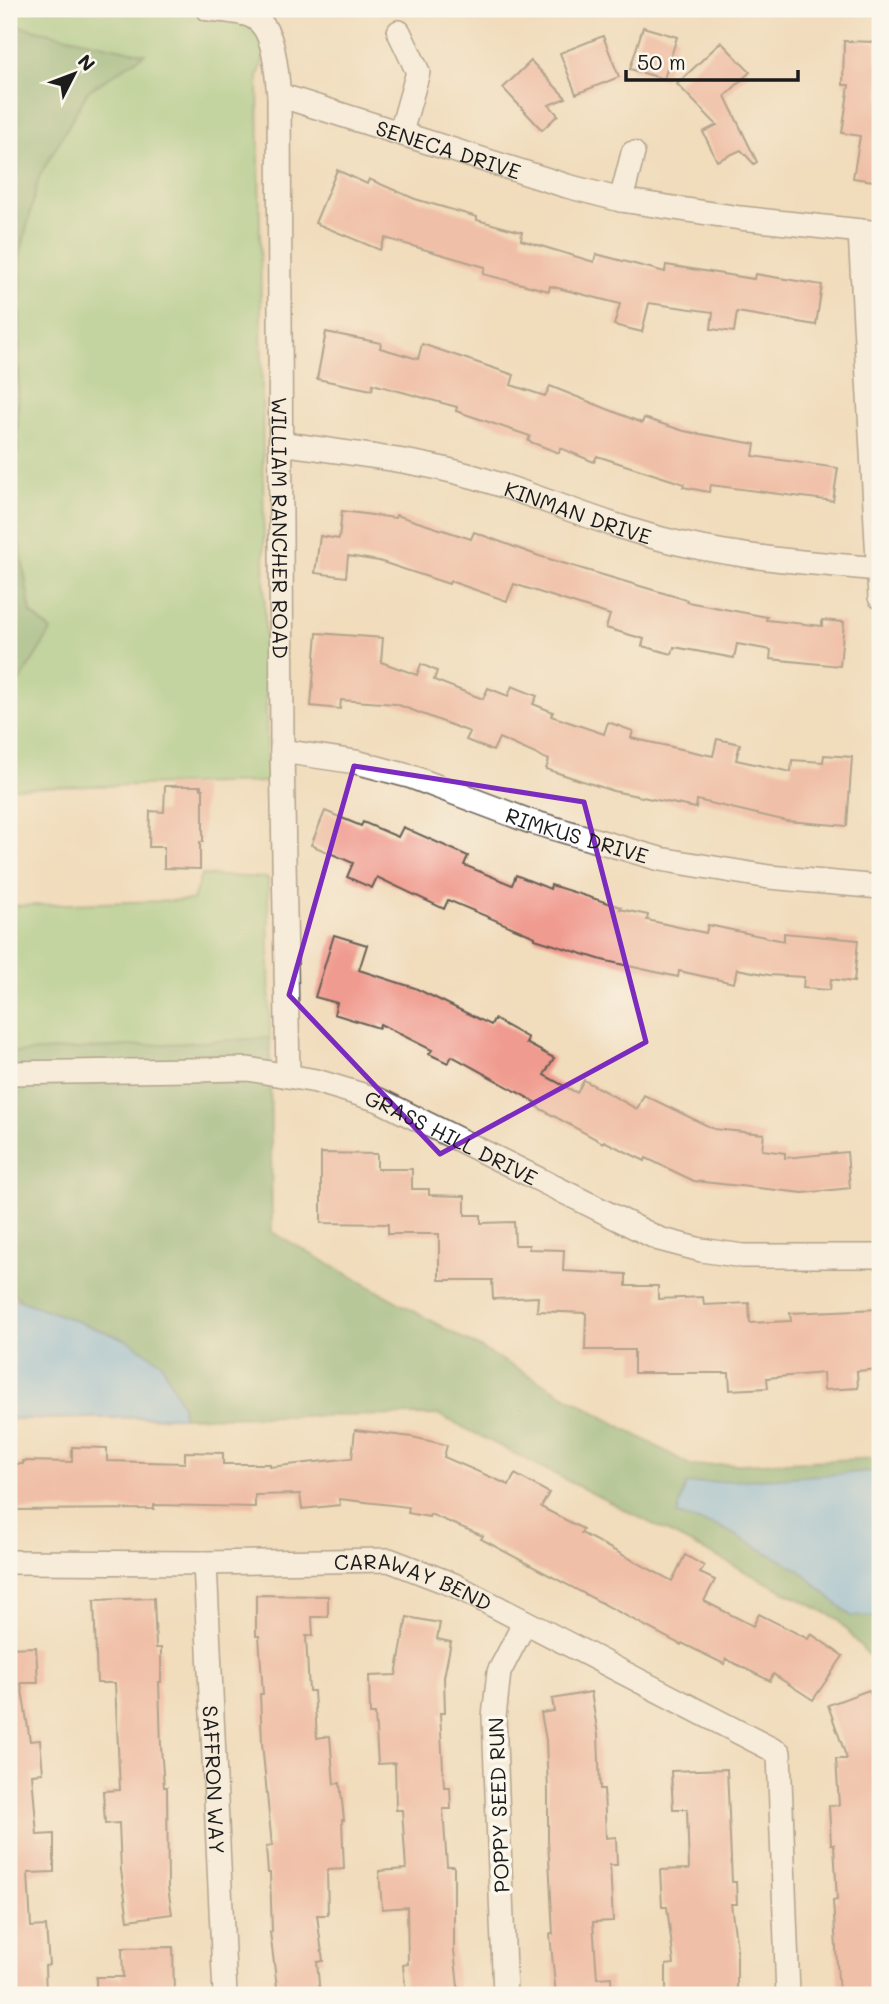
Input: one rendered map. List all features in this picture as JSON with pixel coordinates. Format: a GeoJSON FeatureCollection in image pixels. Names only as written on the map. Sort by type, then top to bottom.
{"type":"FeatureCollection","features":[{"type":"Feature","properties":{"kind":"street","name":"WILLIAM RANCHER ROAD"},"geometry":{"type":"LineString","coordinates":[[216,10],[254,18],[265,30],[273,48],[279,95],[282,751],[288,1075]]}},
{"type":"Feature","properties":{"kind":"street"},"geometry":{"type":"LineString","coordinates":[[399,32],[418,72],[401,132]]}},
{"type":"Feature","properties":{"kind":"street","name":"SENECA DRIVE"},"geometry":{"type":"LineString","coordinates":[[279,95],[567,186],[621,200],[740,218],[870,232]]}},
{"type":"Feature","properties":{"kind":"street"},"geometry":{"type":"LineString","coordinates":[[621,200],[633,153]]}},
{"type":"Feature","properties":{"kind":"street"},"geometry":{"type":"LineString","coordinates":[[870,232],[880,597]]}},
{"type":"Feature","properties":{"kind":"street","name":"KINMAN DRIVE"},"geometry":{"type":"LineString","coordinates":[[281,443],[409,463],[473,477],[596,520],[677,543],[760,558],[878,569]]}},
{"type":"Feature","properties":{"kind":"street","name":"RIMKUS DRIVE"},"geometry":{"type":"LineString","coordinates":[[282,751],[356,761],[412,777],[529,821],[660,859],[769,877],[880,887]]}},
{"type":"Feature","properties":{"kind":"street","name":"GRASS HILL DRIVE"},"geometry":{"type":"LineString","coordinates":[[9,1073],[248,1069],[288,1075],[379,1100],[659,1239],[701,1250],[743,1256],[880,1256]]}},
{"type":"Feature","properties":{"kind":"street","name":"CARAWAY BEND"},"geometry":{"type":"LineString","coordinates":[[9,1562],[388,1560],[454,1585],[779,1753],[788,1995]]}},
{"type":"Feature","properties":{"kind":"street","name":"SAFFRON WAY"},"geometry":{"type":"LineString","coordinates":[[205,1563],[225,1995]]}},
{"type":"Feature","properties":{"kind":"street","name":"POPPY SEED RUN"},"geometry":{"type":"LineString","coordinates":[[505,1995],[494,1717],[499,1672],[525,1622]]}},
{"type":"Feature","properties":{"kind":"highlighted area"},"geometry":{"type":"Polygon","coordinates":[[[354,766],[584,802],[646,1042],[440,1154],[289,995],[354,766]]]}},
{"type":"Feature","properties":{"kind":"green space"},"geometry":{"type":"Polygon","coordinates":[[[9,9],[192,9],[273,25],[258,77],[267,782],[9,788],[9,698],[51,631],[31,613],[16,523],[21,251],[39,177],[88,91],[144,54],[9,24],[9,9]]]}},
{"type":"Feature","properties":{"kind":"green space"},"geometry":{"type":"Polygon","coordinates":[[[9,24],[145,54],[88,91],[39,177],[21,251],[16,523],[31,613],[51,631],[9,698],[9,24]]]}},
{"type":"Feature","properties":{"kind":"green space"},"geometry":{"type":"Polygon","coordinates":[[[201,875],[268,878],[270,1038],[9,1053],[9,906],[193,900],[201,875]]]}},
{"type":"Feature","properties":{"kind":"green space"},"geometry":{"type":"Polygon","coordinates":[[[270,1038],[272,1232],[692,1466],[880,1458],[880,1668],[836,1618],[439,1415],[183,1417],[182,1406],[127,1340],[26,1303],[9,1289],[9,1053],[270,1038]]]}},
{"type":"Feature","properties":{"kind":"water"},"geometry":{"type":"Polygon","coordinates":[[[9,1296],[127,1340],[161,1362],[182,1406],[183,1417],[9,1419],[9,1296]]]}},
{"type":"Feature","properties":{"kind":"water"},"geometry":{"type":"Polygon","coordinates":[[[880,1471],[880,1617],[851,1616],[798,1569],[720,1527],[677,1515],[686,1484],[880,1471]]]}},
{"type":"Feature","properties":{"kind":"building"},"geometry":{"type":"Polygon","coordinates":[[[643,27],[677,37],[664,79],[630,69],[643,27]]]}},
{"type":"Feature","properties":{"kind":"building"},"geometry":{"type":"Polygon","coordinates":[[[603,36],[619,77],[576,94],[560,53],[603,36]]]}},
{"type":"Feature","properties":{"kind":"building"},"geometry":{"type":"Polygon","coordinates":[[[844,41],[876,42],[876,63],[880,63],[880,182],[853,178],[860,136],[842,133],[849,85],[843,85],[844,41]]]}},
{"type":"Feature","properties":{"kind":"building"},"geometry":{"type":"Polygon","coordinates":[[[721,42],[750,72],[725,96],[757,162],[754,164],[741,150],[717,161],[703,132],[717,125],[677,84],[721,42]]]}},
{"type":"Feature","properties":{"kind":"building"},"geometry":{"type":"Polygon","coordinates":[[[531,61],[566,98],[549,105],[558,115],[542,130],[503,88],[531,61]]]}},
{"type":"Feature","properties":{"kind":"building"},"geometry":{"type":"Polygon","coordinates":[[[337,170],[367,184],[369,179],[415,199],[522,232],[521,240],[594,262],[596,254],[665,272],[666,265],[754,279],[755,274],[822,285],[816,325],[737,312],[734,332],[711,329],[713,312],[649,303],[642,332],[614,325],[620,304],[550,286],[549,291],[483,274],[485,267],[385,238],[380,250],[315,223],[337,170]]]}},
{"type":"Feature","properties":{"kind":"building"},"geometry":{"type":"Polygon","coordinates":[[[326,332],[381,343],[380,348],[418,359],[422,344],[514,375],[511,385],[545,396],[550,386],[642,423],[644,418],[684,431],[755,444],[753,456],[838,468],[833,501],[711,485],[709,492],[683,487],[684,484],[597,456],[594,462],[560,448],[559,453],[528,441],[530,436],[456,411],[457,407],[373,384],[372,390],[317,379],[326,332]]]}},
{"type":"Feature","properties":{"kind":"building"},"geometry":{"type":"Polygon","coordinates":[[[342,511],[395,518],[396,515],[471,539],[474,532],[539,556],[687,602],[767,617],[766,620],[822,626],[822,620],[844,622],[840,666],[770,659],[771,650],[737,644],[734,658],[674,647],[672,654],[642,646],[644,639],[606,628],[610,615],[514,584],[507,601],[450,581],[449,584],[379,561],[348,556],[346,577],[315,573],[320,536],[339,539],[342,511]]]}},
{"type":"Feature","properties":{"kind":"building"},"geometry":{"type":"Polygon","coordinates":[[[317,633],[383,638],[381,662],[417,675],[421,664],[437,671],[434,680],[483,699],[488,688],[508,696],[512,686],[537,696],[533,704],[553,712],[551,716],[604,734],[608,722],[633,731],[631,738],[713,756],[717,739],[740,744],[736,760],[791,772],[792,760],[823,762],[824,755],[852,757],[847,826],[787,821],[697,800],[696,808],[613,791],[546,769],[549,760],[499,738],[493,751],[466,740],[470,732],[396,704],[341,700],[340,709],[311,706],[317,633]]]}},
{"type":"Feature","properties":{"kind":"building"},"geometry":{"type":"Polygon","coordinates":[[[165,786],[201,786],[203,789],[200,869],[164,868],[164,847],[149,847],[150,811],[164,812],[165,786]]]}},
{"type":"Feature","properties":{"kind":"building"},"geometry":{"type":"Polygon","coordinates":[[[325,811],[361,826],[363,822],[398,837],[403,827],[468,856],[464,865],[512,885],[516,875],[550,889],[551,885],[621,907],[620,909],[648,915],[647,920],[706,933],[708,925],[784,941],[784,933],[858,940],[854,982],[831,979],[830,990],[803,988],[804,977],[769,975],[737,969],[734,983],[679,971],[678,977],[602,960],[535,939],[448,900],[444,909],[377,877],[372,888],[347,877],[353,863],[311,845],[325,811]]]}},
{"type":"Feature","properties":{"kind":"building"},"geometry":{"type":"Polygon","coordinates":[[[334,935],[367,945],[359,970],[415,988],[491,1025],[494,1019],[528,1038],[526,1043],[554,1058],[544,1075],[577,1093],[584,1080],[637,1109],[644,1095],[714,1129],[764,1134],[762,1150],[785,1153],[785,1158],[847,1152],[850,1188],[803,1193],[694,1181],[646,1158],[645,1161],[604,1141],[603,1143],[452,1056],[448,1063],[429,1054],[432,1050],[380,1024],[379,1028],[334,1014],[337,1003],[315,997],[334,935]]]}},
{"type":"Feature","properties":{"kind":"building"},"geometry":{"type":"Polygon","coordinates":[[[321,1153],[377,1154],[377,1169],[412,1169],[412,1189],[429,1189],[429,1195],[465,1196],[465,1215],[481,1215],[481,1223],[514,1222],[515,1245],[529,1245],[529,1249],[564,1250],[563,1271],[626,1274],[626,1286],[658,1286],[658,1299],[703,1297],[704,1305],[749,1303],[750,1323],[791,1321],[790,1313],[880,1309],[880,1369],[857,1371],[858,1388],[824,1390],[823,1373],[767,1378],[768,1388],[730,1390],[729,1373],[634,1373],[634,1350],[585,1350],[586,1313],[537,1311],[538,1297],[493,1299],[492,1280],[439,1280],[439,1234],[388,1234],[388,1224],[321,1223],[321,1153]]]}},
{"type":"Feature","properties":{"kind":"building"},"geometry":{"type":"Polygon","coordinates":[[[355,1430],[412,1437],[447,1445],[444,1457],[509,1485],[515,1474],[549,1493],[541,1507],[583,1529],[581,1533],[672,1581],[685,1555],[704,1566],[700,1573],[715,1580],[704,1601],[753,1626],[759,1614],[808,1639],[811,1634],[843,1656],[813,1700],[773,1674],[770,1681],[726,1659],[724,1664],[682,1643],[681,1645],[481,1539],[483,1536],[430,1514],[429,1517],[408,1513],[409,1507],[339,1499],[340,1505],[302,1509],[300,1494],[255,1495],[255,1507],[154,1505],[154,1509],[9,1510],[9,1464],[23,1464],[23,1461],[72,1462],[72,1447],[107,1448],[107,1461],[185,1463],[185,1452],[223,1453],[223,1464],[270,1464],[270,1467],[352,1458],[355,1430]]]}},
{"type":"Feature","properties":{"kind":"building"},"geometry":{"type":"Polygon","coordinates":[[[256,1595],[328,1596],[328,1617],[312,1617],[313,1636],[306,1636],[309,1691],[314,1691],[317,1738],[330,1736],[334,1784],[340,1783],[344,1820],[344,1869],[327,1870],[328,1915],[317,1915],[323,1961],[317,1962],[320,1995],[278,1995],[270,1932],[270,1873],[266,1847],[272,1846],[262,1743],[260,1694],[263,1694],[259,1636],[256,1636],[256,1595]]]}},
{"type":"Feature","properties":{"kind":"building"},"geometry":{"type":"Polygon","coordinates":[[[154,1598],[156,1648],[161,1648],[161,1747],[164,1787],[167,1787],[168,1888],[172,1914],[128,1920],[121,1870],[119,1823],[105,1824],[103,1791],[120,1790],[115,1683],[97,1683],[94,1600],[154,1598]]]}},
{"type":"Feature","properties":{"kind":"building"},"geometry":{"type":"Polygon","coordinates":[[[407,1617],[440,1623],[437,1639],[451,1642],[444,1677],[445,1713],[440,1713],[444,1787],[450,1787],[451,1809],[443,1809],[447,1866],[454,1866],[454,1950],[459,1995],[406,1995],[403,1965],[408,1964],[407,1907],[382,1909],[379,1871],[406,1869],[402,1810],[396,1810],[395,1763],[378,1764],[375,1714],[370,1714],[369,1676],[396,1675],[407,1617]]]}},
{"type":"Feature","properties":{"kind":"building"},"geometry":{"type":"Polygon","coordinates":[[[36,1647],[38,1683],[21,1683],[30,1741],[40,1740],[43,1773],[32,1774],[37,1835],[54,1834],[54,1872],[28,1873],[31,1927],[46,1926],[49,1965],[45,1966],[46,1995],[9,1995],[9,1648],[36,1647]]]}},
{"type":"Feature","properties":{"kind":"building"},"geometry":{"type":"Polygon","coordinates":[[[869,1690],[880,1719],[880,1995],[839,1995],[833,1901],[837,1900],[829,1806],[839,1805],[836,1759],[847,1759],[828,1705],[869,1690]]]}},
{"type":"Feature","properties":{"kind":"building"},"geometry":{"type":"Polygon","coordinates":[[[591,1692],[598,1735],[600,1789],[604,1789],[606,1838],[616,1837],[617,1865],[610,1865],[613,1921],[593,1922],[597,1978],[611,1977],[612,1995],[556,1995],[550,1934],[553,1934],[546,1740],[541,1713],[554,1711],[552,1699],[591,1692]]]}},
{"type":"Feature","properties":{"kind":"building"},"geometry":{"type":"Polygon","coordinates":[[[727,1769],[732,1882],[736,1882],[737,1904],[731,1904],[737,1949],[737,1995],[666,1995],[666,1965],[674,1964],[667,1907],[662,1907],[660,1870],[689,1869],[687,1809],[673,1809],[671,1771],[727,1769]]]}},
{"type":"Feature","properties":{"kind":"building"},"geometry":{"type":"Polygon","coordinates":[[[173,1947],[174,1995],[96,1995],[96,1977],[123,1977],[122,1948],[173,1947]]]}}]}
